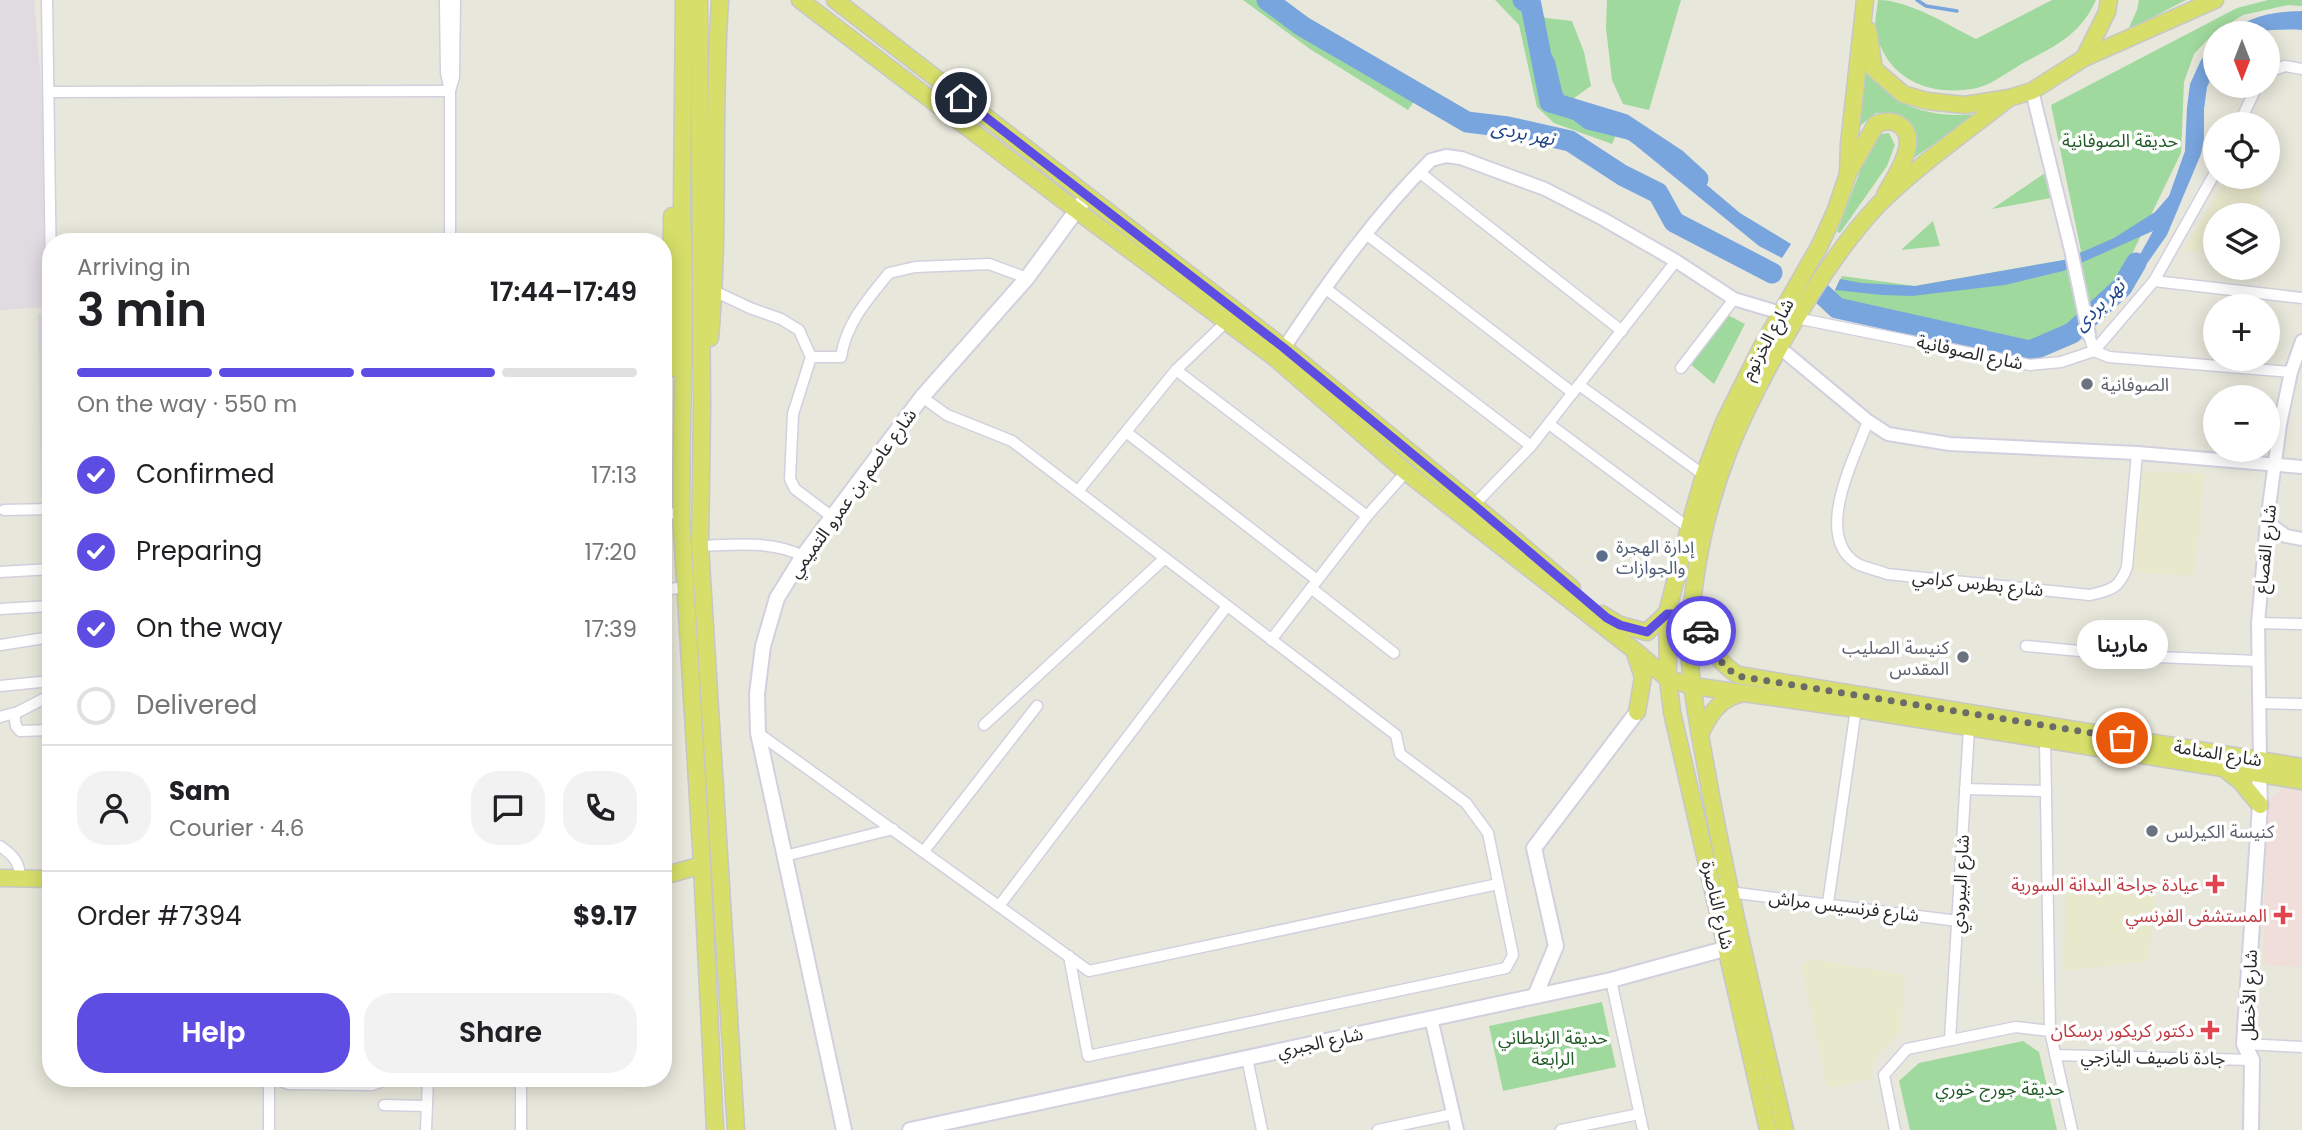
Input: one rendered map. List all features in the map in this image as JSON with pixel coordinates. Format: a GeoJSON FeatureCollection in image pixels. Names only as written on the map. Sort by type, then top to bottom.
{"type":"FeatureCollection","features":[{"type":"Feature","properties":{"kind":"main road"},"geometry":{"type":"LineString","coordinates":[[672,233],[673,0]]}},
{"type":"Feature","properties":{"kind":"main road"},"geometry":{"type":"LineString","coordinates":[[684,0],[681,514],[715,1130]]}},
{"type":"Feature","properties":{"kind":"main road"},"geometry":{"type":"LineString","coordinates":[[699,0],[702,407],[700,546],[736,1130]]}},
{"type":"Feature","properties":{"kind":"main road"},"geometry":{"type":"LineString","coordinates":[[702,407],[714,291],[720,0]]}},
{"type":"Feature","properties":{"kind":"main road"},"geometry":{"type":"LineString","coordinates":[[800,0],[1275,357],[1406,472],[1668,679],[1637,712],[1534,849],[1556,946],[1535,996]]}},
{"type":"Feature","properties":{"kind":"main road"},"geometry":{"type":"LineString","coordinates":[[835,0],[1284,348],[1607,618],[1620,625],[1647,632],[1667,614],[1690,614],[1716,656],[1738,676]]}},
{"type":"Feature","properties":{"kind":"main road"},"geometry":{"type":"LineString","coordinates":[[2084,58],[2107,12],[2109,0]]}},
{"type":"Feature","properties":{"kind":"main road"},"geometry":{"type":"LineString","coordinates":[[1865,5],[1874,69],[1903,94],[1927,101],[1965,105],[2009,98],[2032,91],[2084,58],[2215,0]]}},
{"type":"Feature","properties":{"kind":"main road","name":"شارع الخرتوم"},"geometry":{"type":"LineString","coordinates":[[1668,679],[1667,614],[1703,475],[1734,398],[1788,315],[1835,212],[1848,174],[1865,5]]}},
{"type":"Feature","properties":{"kind":"main road"},"geometry":{"type":"LineString","coordinates":[[1788,315],[1880,203],[2009,98]]}},
{"type":"Feature","properties":{"kind":"main road"},"geometry":{"type":"LineString","coordinates":[[1848,174],[1877,124],[1893,122],[1903,128],[1909,138],[1908,149],[1880,203]]}},
{"type":"Feature","properties":{"kind":"main road","name":"شارع عاصم بن عمرو التميمي"},"geometry":{"type":"LineString","coordinates":[[844,1130],[758,733],[757,694],[763,646],[777,598],[831,516],[922,397],[1027,278],[1087,196]]}},
{"type":"Feature","properties":{"kind":"main road","name":"شارع الناصرة"},"geometry":{"type":"LineString","coordinates":[[1785,1130],[1729,892],[1700,735],[1689,650],[1690,614],[1703,532],[1716,481],[1738,426],[1779,347],[1788,315]]}},
{"type":"Feature","properties":{"kind":"main road"},"geometry":{"type":"LineString","coordinates":[[672,342],[683,443]]}},
{"type":"Feature","properties":{"kind":"main road"},"geometry":{"type":"LineString","coordinates":[[1634,650],[1643,677],[1637,712]]}},
{"type":"Feature","properties":{"kind":"main road"},"geometry":{"type":"LineString","coordinates":[[1700,735],[1710,715],[1736,692],[1723,682],[1724,679],[1728,675],[1738,676]]}},
{"type":"Feature","properties":{"kind":"main road","name":"شارع المنامة"},"geometry":{"type":"LineString","coordinates":[[1738,676],[2260,767],[2302,781]]}},
{"type":"Feature","properties":{"kind":"main road","name":"شارع الناصرة"},"geometry":{"type":"LineString","coordinates":[[1668,679],[1672,712],[1768,1130]]}},
{"type":"Feature","properties":{"kind":"main road","name":"شارع المنامة"},"geometry":{"type":"LineString","coordinates":[[1668,679],[1736,692],[2218,766],[2302,766]]}},
{"type":"Feature","properties":{"kind":"main road"},"geometry":{"type":"LineString","coordinates":[[2218,766],[2240,781],[2260,805]]}},
{"type":"Feature","properties":{"kind":"main road","name":"شارع الأخطل"},"geometry":{"type":"LineString","coordinates":[[2251,1130],[2252,1060],[2244,1044],[2260,805],[2260,767]]}},
{"type":"Feature","properties":{"kind":"main road"},"geometry":{"type":"LineString","coordinates":[[672,873],[702,865]]}},
{"type":"Feature","properties":{"kind":"main road"},"geometry":{"type":"LineString","coordinates":[[0,878],[42,879]]}},
{"type":"Feature","properties":{"kind":"main road","name":"شارع الجبري"},"geometry":{"type":"LineString","coordinates":[[911,1130],[1611,980],[1728,948]]}},
{"type":"Feature","properties":{"kind":"street"},"geometry":{"type":"LineString","coordinates":[[47,0],[51,233]]}},
{"type":"Feature","properties":{"kind":"street"},"geometry":{"type":"LineString","coordinates":[[445,0],[446,77],[450,91]]}},
{"type":"Feature","properties":{"kind":"street"},"geometry":{"type":"LineString","coordinates":[[450,233],[450,91],[454,77],[455,0]]}},
{"type":"Feature","properties":{"kind":"street"},"geometry":{"type":"LineString","coordinates":[[2280,68],[2302,69]]}},
{"type":"Feature","properties":{"kind":"street"},"geometry":{"type":"LineString","coordinates":[[49,92],[450,91]]}},
{"type":"Feature","properties":{"kind":"street"},"geometry":{"type":"LineString","coordinates":[[2032,91],[2094,352]]}},
{"type":"Feature","properties":{"kind":"street"},"geometry":{"type":"LineString","coordinates":[[1284,348],[1366,234],[1419,172],[1439,157],[1461,158],[1545,189],[1676,261],[1734,299],[1788,315]]}},
{"type":"Feature","properties":{"kind":"street"},"geometry":{"type":"LineString","coordinates":[[1419,172],[1622,331]]}},
{"type":"Feature","properties":{"kind":"street"},"geometry":{"type":"LineString","coordinates":[[2094,352],[2154,281],[2206,189]]}},
{"type":"Feature","properties":{"kind":"street"},"geometry":{"type":"LineString","coordinates":[[1366,234],[1576,389],[1703,475]]}},
{"type":"Feature","properties":{"kind":"street"},"geometry":{"type":"LineString","coordinates":[[1474,505],[1531,446],[1676,261]]}},
{"type":"Feature","properties":{"kind":"street"},"geometry":{"type":"LineString","coordinates":[[811,357],[841,357],[844,338],[852,322],[889,273],[915,267],[989,264],[1027,278]]}},
{"type":"Feature","properties":{"kind":"street"},"geometry":{"type":"LineString","coordinates":[[2154,281],[2302,298]]}},
{"type":"Feature","properties":{"kind":"street"},"geometry":{"type":"LineString","coordinates":[[1325,288],[1531,446]]}},
{"type":"Feature","properties":{"kind":"street"},"geometry":{"type":"LineString","coordinates":[[714,291],[781,319],[799,330],[811,357],[793,414],[790,479],[795,489],[831,516]]}},
{"type":"Feature","properties":{"kind":"street"},"geometry":{"type":"LineString","coordinates":[[1681,368],[1734,299]]}},
{"type":"Feature","properties":{"kind":"street","name":"شارع الصوفانية"},"geometry":{"type":"LineString","coordinates":[[1788,315],[2030,365],[2061,362],[2094,352]]}},
{"type":"Feature","properties":{"kind":"street"},"geometry":{"type":"LineString","coordinates":[[1078,491],[1175,370],[1227,321]]}},
{"type":"Feature","properties":{"kind":"street","name":"شارع القصاع"},"geometry":{"type":"LineString","coordinates":[[2260,767],[2258,623],[2267,522],[2280,424],[2291,372],[2302,341]]}},
{"type":"Feature","properties":{"kind":"street"},"geometry":{"type":"LineString","coordinates":[[1779,347],[1868,421],[1888,434],[1950,444],[2137,453],[2302,467]]}},
{"type":"Feature","properties":{"kind":"street"},"geometry":{"type":"LineString","coordinates":[[2094,352],[2109,357],[2291,372]]}},
{"type":"Feature","properties":{"kind":"street"},"geometry":{"type":"LineString","coordinates":[[1175,370],[1367,516]]}},
{"type":"Feature","properties":{"kind":"street"},"geometry":{"type":"LineString","coordinates":[[922,397],[947,415],[1012,441],[1396,735],[1400,754],[1466,803],[1488,833],[1513,955],[1506,968],[1088,1056],[1069,956]]}},
{"type":"Feature","properties":{"kind":"street","name":"شارع بطرس كرامي"},"geometry":{"type":"LineString","coordinates":[[1868,421],[1837,506],[1839,545],[1856,563],[1887,574],[2090,595],[2110,590],[2122,581],[2127,566],[2137,453]]}},
{"type":"Feature","properties":{"kind":"street"},"geometry":{"type":"LineString","coordinates":[[1549,424],[1689,528]]}},
{"type":"Feature","properties":{"kind":"street"},"geometry":{"type":"LineString","coordinates":[[1126,432],[1314,584],[1394,653]]}},
{"type":"Feature","properties":{"kind":"street"},"geometry":{"type":"LineString","coordinates":[[1271,640],[1367,516],[1406,472]]}},
{"type":"Feature","properties":{"kind":"street"},"geometry":{"type":"LineString","coordinates":[[4,510],[42,509]]}},
{"type":"Feature","properties":{"kind":"street"},"geometry":{"type":"LineString","coordinates":[[672,514],[681,514]]}},
{"type":"Feature","properties":{"kind":"street"},"geometry":{"type":"LineString","coordinates":[[2267,522],[2286,536],[2302,539]]}},
{"type":"Feature","properties":{"kind":"street"},"geometry":{"type":"LineString","coordinates":[[700,546],[762,544],[790,549],[803,555]]}},
{"type":"Feature","properties":{"kind":"street"},"geometry":{"type":"LineString","coordinates":[[984,724],[1165,558]]}},
{"type":"Feature","properties":{"kind":"street"},"geometry":{"type":"LineString","coordinates":[[0,572],[42,570]]}},
{"type":"Feature","properties":{"kind":"street"},"geometry":{"type":"LineString","coordinates":[[672,589],[685,587]]}},
{"type":"Feature","properties":{"kind":"street"},"geometry":{"type":"LineString","coordinates":[[999,905],[1227,606]]}},
{"type":"Feature","properties":{"kind":"street"},"geometry":{"type":"LineString","coordinates":[[0,609],[42,607]]}},
{"type":"Feature","properties":{"kind":"street"},"geometry":{"type":"LineString","coordinates":[[2258,623],[2302,624]]}},
{"type":"Feature","properties":{"kind":"street"},"geometry":{"type":"LineString","coordinates":[[0,645],[42,638]]}},
{"type":"Feature","properties":{"kind":"street"},"geometry":{"type":"LineString","coordinates":[[2026,646],[2132,656],[2257,661]]}},
{"type":"Feature","properties":{"kind":"street"},"geometry":{"type":"LineString","coordinates":[[0,685],[42,682]]}},
{"type":"Feature","properties":{"kind":"street"},"geometry":{"type":"LineString","coordinates":[[0,717],[14,714],[42,700]]}},
{"type":"Feature","properties":{"kind":"street"},"geometry":{"type":"LineString","coordinates":[[2259,703],[2302,704]]}},
{"type":"Feature","properties":{"kind":"street"},"geometry":{"type":"LineString","coordinates":[[924,851],[1037,706]]}},
{"type":"Feature","properties":{"kind":"street"},"geometry":{"type":"LineString","coordinates":[[1828,904],[1856,709]]}},
{"type":"Feature","properties":{"kind":"street"},"geometry":{"type":"LineString","coordinates":[[14,714],[16,726],[20,731],[42,730]]}},
{"type":"Feature","properties":{"kind":"street","name":"شارع البيرودي"},"geometry":{"type":"LineString","coordinates":[[1950,1040],[1969,728]]}},
{"type":"Feature","properties":{"kind":"street"},"geometry":{"type":"LineString","coordinates":[[758,733],[1089,971],[1498,884]]}},
{"type":"Feature","properties":{"kind":"street"},"geometry":{"type":"LineString","coordinates":[[2045,739],[2050,1031],[2072,1130]]}},
{"type":"Feature","properties":{"kind":"street"},"geometry":{"type":"LineString","coordinates":[[1965,789],[2046,792]]}},
{"type":"Feature","properties":{"kind":"street"},"geometry":{"type":"LineString","coordinates":[[785,856],[893,829]]}},
{"type":"Feature","properties":{"kind":"street"},"geometry":{"type":"LineString","coordinates":[[0,846],[14,857],[20,878]]}},
{"type":"Feature","properties":{"kind":"street","name":"شارع فرنسيس مراش"},"geometry":{"type":"LineString","coordinates":[[1729,892],[1958,921]]}},
{"type":"Feature","properties":{"kind":"street"},"geometry":{"type":"LineString","coordinates":[[1611,980],[1643,1130]]}},
{"type":"Feature","properties":{"kind":"street"},"geometry":{"type":"LineString","coordinates":[[1431,1018],[1457,1130]]}},
{"type":"Feature","properties":{"kind":"street"},"geometry":{"type":"LineString","coordinates":[[1895,1130],[1884,1075],[1907,1049],[2016,1027],[2050,1031]]}},
{"type":"Feature","properties":{"kind":"street"},"geometry":{"type":"LineString","coordinates":[[2244,1044],[2302,1047]]}},
{"type":"Feature","properties":{"kind":"street","name":"جادة ناصيف اليازجي"},"geometry":{"type":"LineString","coordinates":[[2055,1055],[2252,1060]]}},
{"type":"Feature","properties":{"kind":"street"},"geometry":{"type":"LineString","coordinates":[[1247,1058],[1262,1130]]}},
{"type":"Feature","properties":{"kind":"street"},"geometry":{"type":"LineString","coordinates":[[268,1087],[269,1130]]}},
{"type":"Feature","properties":{"kind":"street"},"geometry":{"type":"LineString","coordinates":[[426,1130],[428,1087]]}},
{"type":"Feature","properties":{"kind":"street"},"geometry":{"type":"LineString","coordinates":[[521,1130],[522,1087]]}},
{"type":"Feature","properties":{"kind":"street"},"geometry":{"type":"LineString","coordinates":[[384,1105],[427,1106]]}},
{"type":"Feature","properties":{"kind":"street"},"geometry":{"type":"LineString","coordinates":[[1378,1130],[1453,1114]]}},
{"type":"Feature","properties":{"kind":"street"},"geometry":{"type":"LineString","coordinates":[[1561,1130],[1639,1114]]}},
{"type":"Feature","properties":{"kind":"shaded area"},"geometry":{"type":"Polygon","coordinates":[[[0,0],[34,0],[43,107],[45,233],[42,233],[42,307],[0,310],[0,0]]]}},
{"type":"Feature","properties":{"kind":"shaded area"},"geometry":{"type":"Polygon","coordinates":[[[2221,189],[2263,189],[2258,203],[2212,203],[2221,189]]]}},
{"type":"Feature","properties":{"kind":"shaded area"},"geometry":{"type":"Polygon","coordinates":[[[2203,218],[2203,252],[2183,251],[2203,218]]]}},
{"type":"Feature","properties":{"kind":"shaded area"},"geometry":{"type":"Polygon","coordinates":[[[42,313],[42,498],[41,498],[38,314],[42,313]]]}},
{"type":"Feature","properties":{"kind":"shaded area"},"geometry":{"type":"Polygon","coordinates":[[[2140,471],[2205,474],[2194,576],[2133,572],[2140,471]]]}},
{"type":"Feature","properties":{"kind":"shaded area","name":"المستشفى الفرنسي"},"geometry":{"type":"Polygon","coordinates":[[[2289,782],[2302,785],[2302,967],[2263,965],[2267,802],[2289,782]]]}},
{"type":"Feature","properties":{"kind":"shaded area"},"geometry":{"type":"Polygon","coordinates":[[[2066,875],[2158,884],[2148,961],[2064,971],[2066,875]]]}},
{"type":"Feature","properties":{"kind":"shaded area"},"geometry":{"type":"Polygon","coordinates":[[[1810,959],[1905,975],[1901,1032],[1879,1054],[1871,1079],[1827,1088],[1801,965],[1810,959]]]}},
{"type":"Feature","properties":{"kind":"green space"},"geometry":{"type":"Polygon","coordinates":[[[1243,0],[1281,0],[1310,23],[1424,87],[1408,110],[1310,49],[1243,0]]]}},
{"type":"Feature","properties":{"kind":"green space"},"geometry":{"type":"Polygon","coordinates":[[[1495,0],[1516,0],[1546,18],[1572,21],[1584,52],[1591,86],[1574,98],[1618,130],[1612,144],[1554,123],[1537,107],[1519,25],[1495,0]]]}},
{"type":"Feature","properties":{"kind":"green space"},"geometry":{"type":"Polygon","coordinates":[[[1607,0],[1681,0],[1649,110],[1623,104],[1612,80],[1606,28],[1607,0]]]}},
{"type":"Feature","properties":{"kind":"green space"},"geometry":{"type":"Polygon","coordinates":[[[1878,0],[1915,9],[1976,39],[2052,0],[2096,0],[2083,22],[2057,44],[1983,86],[1951,90],[1926,87],[1894,68],[1876,35],[1878,0]]]}},
{"type":"Feature","properties":{"kind":"green space"},"geometry":{"type":"Polygon","coordinates":[[[2139,0],[2186,0],[2128,30],[2139,0]]]}},
{"type":"Feature","properties":{"kind":"green space","name":"حديقة الصوفانية"},"geometry":{"type":"Polygon","coordinates":[[[2268,0],[2302,0],[2302,6],[2288,5],[2243,15],[2233,21],[2212,21],[2237,8],[2268,0]]]}},
{"type":"Feature","properties":{"kind":"green space","name":"حديقة الصوفانية"},"geometry":{"type":"Polygon","coordinates":[[[2203,26],[2203,45],[2194,54],[2184,82],[2181,153],[2117,285],[2079,321],[2051,336],[2017,344],[1828,304],[1842,276],[1915,286],[2064,260],[2081,251],[2051,105],[2203,26]]]}},
{"type":"Feature","properties":{"kind":"green space"},"geometry":{"type":"Polygon","coordinates":[[[1866,62],[1884,89],[1911,106],[1943,114],[1976,114],[1914,158],[1911,129],[1908,123],[1897,115],[1876,113],[1860,126],[1866,62]]]}},
{"type":"Feature","properties":{"kind":"green space"},"geometry":{"type":"Polygon","coordinates":[[[1889,133],[1895,145],[1887,166],[1840,233],[1837,232],[1870,145],[1879,134],[1889,133]]]}},
{"type":"Feature","properties":{"kind":"green space"},"geometry":{"type":"Polygon","coordinates":[[[2045,173],[2051,198],[1992,209],[2045,173]]]}},
{"type":"Feature","properties":{"kind":"green space"},"geometry":{"type":"Polygon","coordinates":[[[1933,221],[1940,246],[1901,250],[1933,221]]]}},
{"type":"Feature","properties":{"kind":"green space"},"geometry":{"type":"Polygon","coordinates":[[[1726,314],[1745,324],[1714,384],[1689,363],[1726,314]]]}},
{"type":"Feature","properties":{"kind":"green space","name":"حديقة الزبلطاني الرابعة"},"geometry":{"type":"Polygon","coordinates":[[[1602,1002],[1616,1067],[1503,1091],[1489,1026],[1602,1002]]]}},
{"type":"Feature","properties":{"kind":"green space","name":"حديقة جورج خوري"},"geometry":{"type":"Polygon","coordinates":[[[2023,1041],[2039,1052],[2057,1130],[1910,1130],[1899,1081],[1919,1063],[2023,1041]]]}},
{"type":"Feature","properties":{"kind":"water"},"geometry":{"type":"Polygon","coordinates":[[[2302,11],[2302,30],[2280,30],[2280,21],[2249,21],[2263,16],[2302,11]]]}},
{"type":"Feature","properties":{"kind":"water"},"geometry":{"type":"Polygon","coordinates":[[[1535,24],[1555,61],[1562,91],[1570,108],[1623,124],[1676,159],[1740,213],[1791,244],[1782,258],[1759,246],[1629,140],[1585,129],[1550,102],[1535,24]]]}},
{"type":"Feature","properties":{"kind":"water"},"geometry":{"type":"Polygon","coordinates":[[[2203,58],[2203,98],[2206,98],[2201,154],[2167,235],[2134,282],[2097,322],[2068,343],[2034,357],[2011,354],[1854,317],[1837,308],[2030,351],[2072,333],[2122,287],[2153,231],[2063,271],[2005,285],[1912,296],[1835,290],[1840,279],[1915,286],[2064,260],[2114,238],[2155,212],[2169,196],[2185,151],[2190,84],[2203,58]]]}},
{"type":"Feature","properties":{"kind":"waterway","name":"نهر بردى"},"geometry":{"type":"LineString","coordinates":[[1267,0],[1302,26],[1467,122],[1508,127],[1570,141],[1622,175],[1658,193],[1674,222],[1772,273]]}},
{"type":"Feature","properties":{"kind":"waterway","name":"نهر بردى"},"geometry":{"type":"LineString","coordinates":[[1523,0],[1531,5],[1550,102],[1623,124],[1676,159],[1698,179]]}},
{"type":"Feature","properties":{"kind":"waterway"},"geometry":{"type":"LineString","coordinates":[[1917,0],[1926,6],[1957,11]]}},
{"type":"Feature","properties":{"kind":"waterway","name":"نهر بردى"},"geometry":{"type":"LineString","coordinates":[[1821,293],[1837,308],[2030,351],[2072,333],[2122,287],[2136,263]]}},
{"type":"Feature","properties":{"kind":"way so far"},"geometry":{"type":"LineString","coordinates":[[1701,631],[1725,667],[1738,676],[2122,738]]}},
{"type":"Feature","properties":{"kind":"place","name":"الصوفانية"},"geometry":{"type":"Point","coordinates":[2087,384]}},
{"type":"Feature","properties":{"kind":"place","name":"إدارة الهجرة والجوازات"},"geometry":{"type":"Point","coordinates":[1602,556]}},
{"type":"Feature","properties":{"kind":"place","name":"كنيسة الصليب المقدس"},"geometry":{"type":"Point","coordinates":[1963,657]}},
{"type":"Feature","properties":{"kind":"place","name":"مارينا"},"geometry":{"type":"Point","coordinates":[2122,738]}},
{"type":"Feature","properties":{"kind":"place","name":"كنيسة الكيرلس"},"geometry":{"type":"Point","coordinates":[2152,831]}},
{"type":"Feature","properties":{"kind":"place","name":"عيادة جراحة البدانة السورية"},"geometry":{"type":"Point","coordinates":[2215,884]}},
{"type":"Feature","properties":{"kind":"place","name":"المستشفى الفرنسي"},"geometry":{"type":"Point","coordinates":[2283,915]}},
{"type":"Feature","properties":{"kind":"place","name":"دكتور كريكور برسكان"},"geometry":{"type":"Point","coordinates":[2210,1030]}},
{"type":"Feature","properties":{"kind":"route"},"geometry":{"type":"LineString","coordinates":[[961,98],[1284,348],[1607,618],[1620,625],[1647,632],[1667,614],[1690,614],[1701,631]]}}]}
